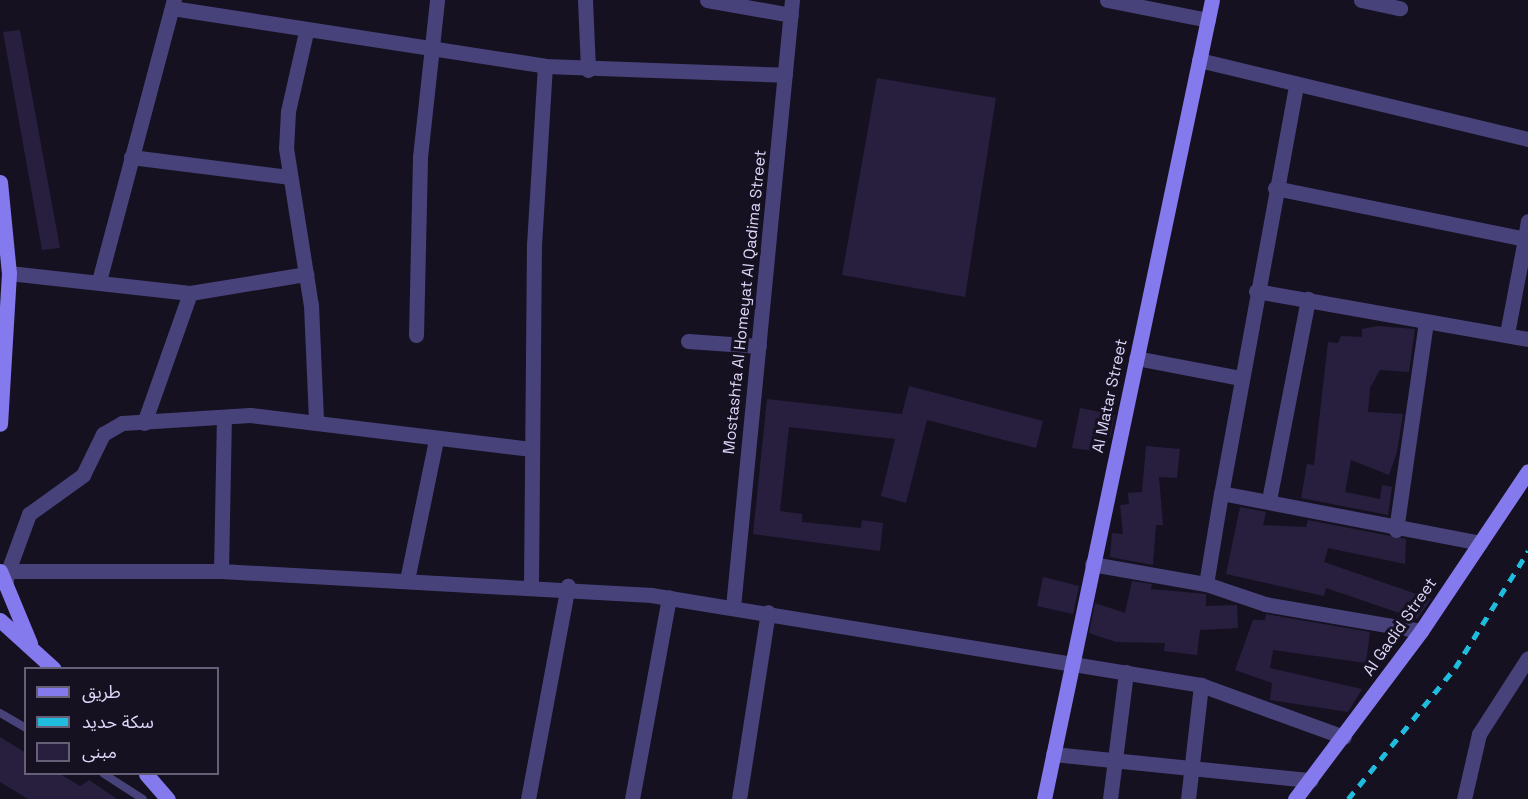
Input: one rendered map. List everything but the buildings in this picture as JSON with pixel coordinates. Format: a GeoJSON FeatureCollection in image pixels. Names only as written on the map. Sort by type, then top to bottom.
{"type":"FeatureCollection","features":[{"type":"Feature","properties":{"kind":"street"},"geometry":{"type":"LineString","coordinates":[[416,335],[420,158],[437,0]]}},
{"type":"Feature","properties":{"kind":"street"},"geometry":{"type":"LineString","coordinates":[[585,0],[588,70]]}},
{"type":"Feature","properties":{"kind":"street"},"geometry":{"type":"LineString","coordinates":[[707,0],[791,7]]}},
{"type":"Feature","properties":{"kind":"street"},"geometry":{"type":"LineString","coordinates":[[1107,0],[1208,20]]}},
{"type":"Feature","properties":{"kind":"street","name":"Al Matar Street"},"geometry":{"type":"LineString","coordinates":[[1044,799],[1212,0]]}},
{"type":"Feature","properties":{"kind":"street"},"geometry":{"type":"LineString","coordinates":[[1361,0],[1400,8]]}},
{"type":"Feature","properties":{"kind":"street"},"geometry":{"type":"LineString","coordinates":[[99,281],[173,4],[306,32],[430,52],[545,66],[588,70],[785,75]]}},
{"type":"Feature","properties":{"kind":"street","name":"Mostashfa Al Homeyat Al Qadima Street"},"geometry":{"type":"LineString","coordinates":[[733,607],[791,7]]}},
{"type":"Feature","properties":{"kind":"street"},"geometry":{"type":"LineString","coordinates":[[306,32],[288,111],[289,177],[306,274],[315,421]]}},
{"type":"Feature","properties":{"kind":"street"},"geometry":{"type":"LineString","coordinates":[[1199,60],[1296,86],[1528,139]]}},
{"type":"Feature","properties":{"kind":"street"},"geometry":{"type":"LineString","coordinates":[[531,585],[534,246],[545,66]]}},
{"type":"Feature","properties":{"kind":"street"},"geometry":{"type":"LineString","coordinates":[[1206,584],[1256,291],[1296,86]]}},
{"type":"Feature","properties":{"kind":"street"},"geometry":{"type":"LineString","coordinates":[[131,157],[289,177]]}},
{"type":"Feature","properties":{"kind":"street"},"geometry":{"type":"LineString","coordinates":[[0,182],[9,273],[0,424]]}},
{"type":"Feature","properties":{"kind":"street"},"geometry":{"type":"LineString","coordinates":[[1275,188],[1525,249]]}},
{"type":"Feature","properties":{"kind":"street"},"geometry":{"type":"LineString","coordinates":[[1507,333],[1525,249],[1528,221]]}},
{"type":"Feature","properties":{"kind":"street"},"geometry":{"type":"LineString","coordinates":[[9,273],[99,281],[190,293],[306,274]]}},
{"type":"Feature","properties":{"kind":"street"},"geometry":{"type":"LineString","coordinates":[[1256,291],[1426,323],[1507,333],[1528,339]]}},
{"type":"Feature","properties":{"kind":"street"},"geometry":{"type":"LineString","coordinates":[[144,423],[190,293]]}},
{"type":"Feature","properties":{"kind":"street"},"geometry":{"type":"LineString","coordinates":[[1269,500],[1308,299]]}},
{"type":"Feature","properties":{"kind":"street"},"geometry":{"type":"LineString","coordinates":[[1396,530],[1426,323]]}},
{"type":"Feature","properties":{"kind":"street"},"geometry":{"type":"LineString","coordinates":[[688,341],[759,346]]}},
{"type":"Feature","properties":{"kind":"street"},"geometry":{"type":"LineString","coordinates":[[1136,358],[1241,378]]}},
{"type":"Feature","properties":{"kind":"street"},"geometry":{"type":"LineString","coordinates":[[30,643],[4,575],[38,504],[83,476],[112,426],[224,418],[315,421],[436,440],[532,449]]}},
{"type":"Feature","properties":{"kind":"street"},"geometry":{"type":"LineString","coordinates":[[222,571],[224,418]]}},
{"type":"Feature","properties":{"kind":"street"},"geometry":{"type":"LineString","coordinates":[[407,579],[436,440]]}},
{"type":"Feature","properties":{"kind":"street","name":"Al Gadid Street"},"geometry":{"type":"LineString","coordinates":[[1295,799],[1344,737],[1421,631],[1528,471]]}},
{"type":"Feature","properties":{"kind":"street"},"geometry":{"type":"LineString","coordinates":[[1221,493],[1269,500],[1396,530],[1480,543]]}},
{"type":"Feature","properties":{"kind":"street"},"geometry":{"type":"LineString","coordinates":[[1092,564],[1206,584],[1264,604],[1421,631]]}},
{"type":"Feature","properties":{"kind":"street"},"geometry":{"type":"LineString","coordinates":[[4,575],[222,571],[568,586],[669,597],[1201,685],[1344,737]]}},
{"type":"Feature","properties":{"kind":"street"},"geometry":{"type":"LineString","coordinates":[[528,799],[568,586]]}},
{"type":"Feature","properties":{"kind":"street"},"geometry":{"type":"LineString","coordinates":[[632,799],[669,597]]}},
{"type":"Feature","properties":{"kind":"street"},"geometry":{"type":"LineString","coordinates":[[739,799],[768,612]]}},
{"type":"Feature","properties":{"kind":"street"},"geometry":{"type":"LineString","coordinates":[[0,620],[30,643],[51,667]]}},
{"type":"Feature","properties":{"kind":"street"},"geometry":{"type":"LineString","coordinates":[[1464,799],[1473,750],[1486,720],[1528,658]]}},
{"type":"Feature","properties":{"kind":"street"},"geometry":{"type":"LineString","coordinates":[[1110,799],[1125,672]]}},
{"type":"Feature","properties":{"kind":"street"},"geometry":{"type":"LineString","coordinates":[[1188,799],[1201,685]]}},
{"type":"Feature","properties":{"kind":"street"},"geometry":{"type":"LineString","coordinates":[[1053,754],[1191,770],[1311,780]]}},
{"type":"Feature","properties":{"kind":"street"},"geometry":{"type":"LineString","coordinates":[[147,775],[168,799]]}},
{"type":"Feature","properties":{"kind":"lane"},"geometry":{"type":"LineString","coordinates":[[0,713],[24,727]]}},
{"type":"Feature","properties":{"kind":"lane"},"geometry":{"type":"LineString","coordinates":[[106,775],[143,799]]}},
{"type":"Feature","properties":{"kind":"railway"},"geometry":{"type":"LineString","coordinates":[[1348,799],[1455,668],[1528,551]]}}]}
